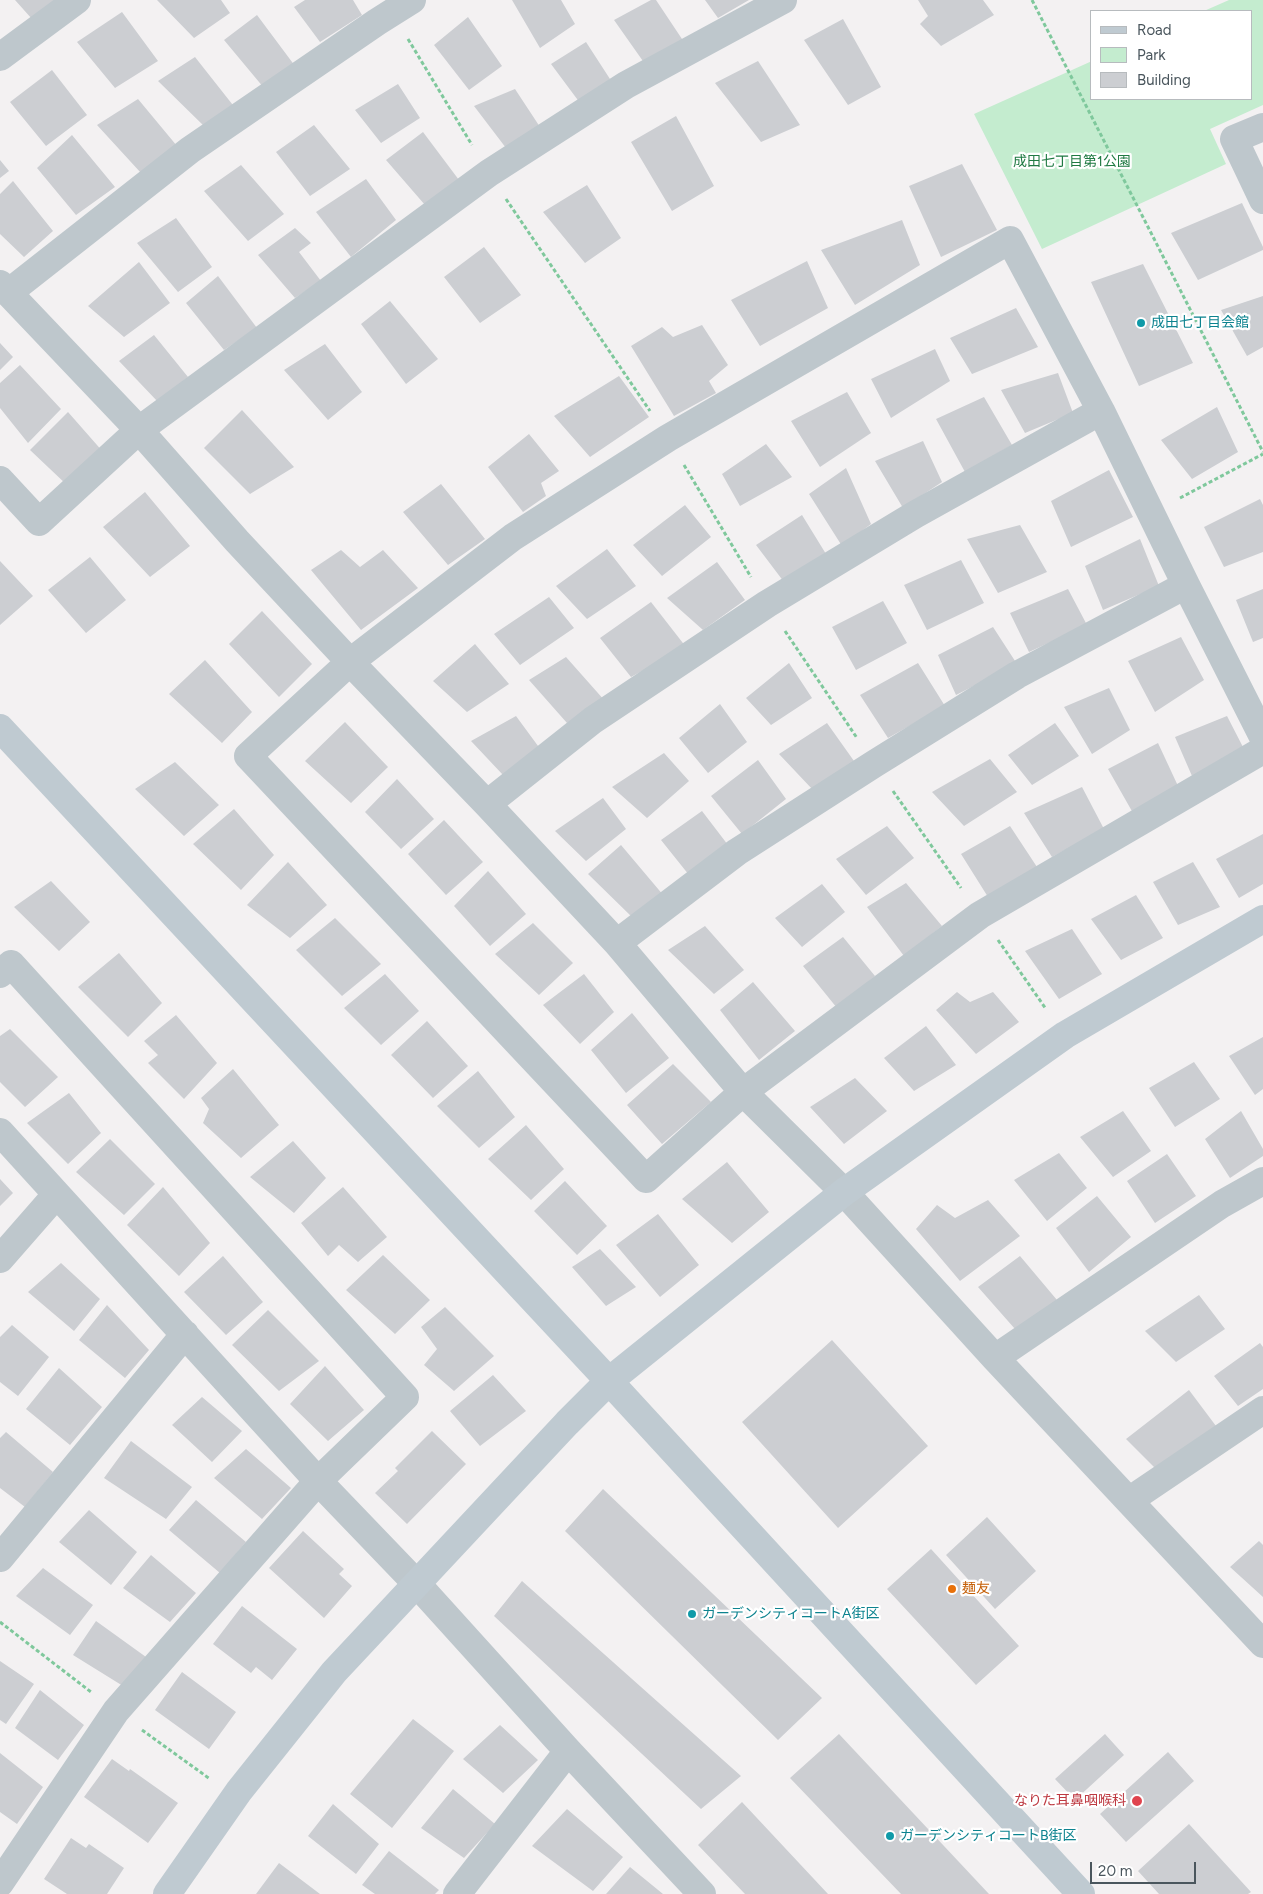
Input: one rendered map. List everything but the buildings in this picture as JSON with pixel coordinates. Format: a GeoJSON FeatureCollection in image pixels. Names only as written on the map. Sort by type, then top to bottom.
{"type":"FeatureCollection","features":[{"type":"Feature","properties":{"kind":"street"},"geometry":{"type":"LineString","coordinates":[[0,57],[77,0]]}},
{"type":"Feature","properties":{"kind":"street"},"geometry":{"type":"LineString","coordinates":[[0,480],[39,522],[139,430],[489,173],[626,85],[784,0]]}},
{"type":"Feature","properties":{"kind":"street"},"geometry":{"type":"LineString","coordinates":[[402,6],[190,150],[4,288],[139,430],[237,541],[350,662],[487,804],[617,943],[743,1092],[844,1192],[995,1358],[1261,1639]]}},
{"type":"Feature","properties":{"kind":"street"},"geometry":{"type":"LineString","coordinates":[[1263,127],[1234,139],[1263,200]]}},
{"type":"Feature","properties":{"kind":"street"},"geometry":{"type":"LineString","coordinates":[[1263,737],[1101,411],[1010,240],[668,438],[521,532],[350,662],[248,756],[646,1179],[743,1092],[980,915],[1263,750]]}},
{"type":"Feature","properties":{"kind":"street"},"geometry":{"type":"LineString","coordinates":[[487,804],[593,720],[768,604],[916,514],[1101,411]]}},
{"type":"Feature","properties":{"kind":"street"},"geometry":{"type":"LineString","coordinates":[[617,943],[737,852],[874,764],[1017,675],[1186,585]]}},
{"type":"Feature","properties":{"kind":"street"},"geometry":{"type":"LineString","coordinates":[[0,728],[609,1381],[1081,1894]]}},
{"type":"Feature","properties":{"kind":"street"},"geometry":{"type":"LineString","coordinates":[[167,1894],[239,1791],[334,1672],[567,1423],[609,1381],[844,1192],[1065,1035],[1263,919]]}},
{"type":"Feature","properties":{"kind":"street"},"geometry":{"type":"LineString","coordinates":[[0,974],[11,964],[405,1397],[318,1481],[116,1711],[0,1883]]}},
{"type":"Feature","properties":{"kind":"street"},"geometry":{"type":"LineString","coordinates":[[0,1132],[318,1481],[416,1583],[700,1893]]}},
{"type":"Feature","properties":{"kind":"street"},"geometry":{"type":"LineString","coordinates":[[995,1358],[1222,1204],[1263,1181]]}},
{"type":"Feature","properties":{"kind":"street"},"geometry":{"type":"LineString","coordinates":[[0,1260],[56,1195]]}},
{"type":"Feature","properties":{"kind":"street"},"geometry":{"type":"LineString","coordinates":[[0,1558],[185,1334]]}},
{"type":"Feature","properties":{"kind":"street"},"geometry":{"type":"LineString","coordinates":[[1130,1500],[1263,1410]]}},
{"type":"Feature","properties":{"kind":"street"},"geometry":{"type":"LineString","coordinates":[[458,1894],[568,1751]]}},
{"type":"Feature","properties":{"kind":"path"},"geometry":{"type":"LineString","coordinates":[[1032,0],[1263,453],[1151,514]]}},
{"type":"Feature","properties":{"kind":"path"},"geometry":{"type":"LineString","coordinates":[[402,6],[489,173]]}},
{"type":"Feature","properties":{"kind":"green space","name":"成田七丁目第1公園"},"geometry":{"type":"Polygon","coordinates":[[[1229,0],[1263,0],[1263,105],[1210,129],[1226,164],[1042,249],[974,114],[1090,62],[1090,100],[1253,100],[1253,10],[1206,10],[1229,0]]]}},
{"type":"Feature","properties":{"kind":"place","name":"成田七丁目会館"},"geometry":{"type":"Point","coordinates":[1141,323]}},
{"type":"Feature","properties":{"kind":"place","name":"麺友"},"geometry":{"type":"Point","coordinates":[952,1589]}},
{"type":"Feature","properties":{"kind":"place","name":"ガーデンシティコートA街区"},"geometry":{"type":"Point","coordinates":[692,1614]}},
{"type":"Feature","properties":{"kind":"place","name":"なりた耳鼻咽喉科"},"geometry":{"type":"Point","coordinates":[1137,1801]}},
{"type":"Feature","properties":{"kind":"place","name":"ガーデンシティコートB街区"},"geometry":{"type":"Point","coordinates":[890,1836]}}]}
